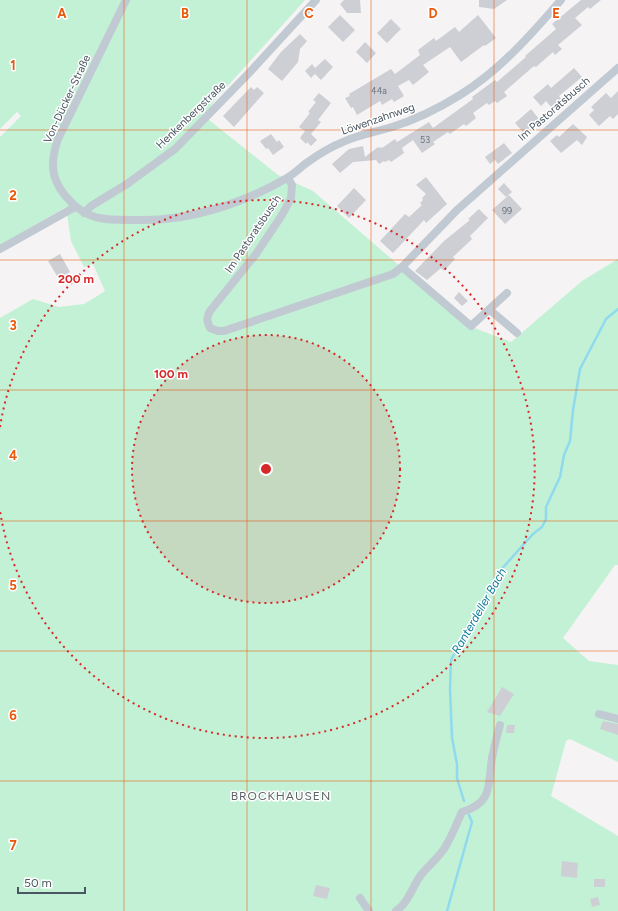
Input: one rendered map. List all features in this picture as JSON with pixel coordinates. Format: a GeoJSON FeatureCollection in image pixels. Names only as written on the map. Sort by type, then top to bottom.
{"type":"FeatureCollection","features":[{"type":"Feature","properties":{"kind":"street","name":"Von-Dücker-Straße"},"geometry":{"type":"LineString","coordinates":[[75,207],[67,198],[54,176],[52,167],[55,150],[58,139],[126,0]]}},
{"type":"Feature","properties":{"kind":"street","name":"Henkenbergstraße"},"geometry":{"type":"LineString","coordinates":[[84,213],[91,206],[127,184],[175,149],[250,72],[316,0]]}},
{"type":"Feature","properties":{"kind":"street","name":"Löwenzahnweg"},"geometry":{"type":"LineString","coordinates":[[288,178],[306,164],[337,144],[412,120],[462,94],[490,74],[516,52],[562,0]]}},
{"type":"Feature","properties":{"kind":"street","name":"Im Pastoratsbusch"},"geometry":{"type":"LineString","coordinates":[[84,213],[97,218],[123,220],[164,219],[191,216],[242,200],[288,178],[292,185],[291,198],[282,215],[256,254],[208,315],[207,321],[210,328],[218,331],[224,331],[393,274],[402,267],[457,210],[618,68]]}},
{"type":"Feature","properties":{"kind":"street"},"geometry":{"type":"LineString","coordinates":[[0,250],[75,207],[84,213]]}},
{"type":"Feature","properties":{"kind":"street"},"geometry":{"type":"LineString","coordinates":[[402,267],[471,326],[507,293]]}},
{"type":"Feature","properties":{"kind":"street"},"geometry":{"type":"LineString","coordinates":[[490,310],[517,333]]}},
{"type":"Feature","properties":{"kind":"street"},"geometry":{"type":"LineString","coordinates":[[599,714],[618,719]]}},
{"type":"Feature","properties":{"kind":"street"},"geometry":{"type":"LineString","coordinates":[[396,911],[401,908],[410,895],[420,876],[445,848],[462,812],[480,804],[487,794],[493,755],[500,725]]}},
{"type":"Feature","properties":{"kind":"street"},"geometry":{"type":"LineString","coordinates":[[360,898],[369,911]]}},
{"type":"Feature","properties":{"kind":"green space"},"geometry":{"type":"Polygon","coordinates":[[[0,0],[305,0],[215,100],[204,116],[278,175],[313,191],[469,326],[511,342],[582,281],[618,259],[618,565],[615,565],[563,638],[589,661],[618,665],[618,762],[570,739],[566,741],[551,796],[618,836],[618,911],[0,911],[0,318],[33,299],[59,307],[84,304],[105,291],[93,264],[84,267],[71,241],[66,207],[0,245],[0,137],[21,116],[17,112],[0,129],[0,0]]]}},
{"type":"Feature","properties":{"kind":"building"},"geometry":{"type":"Polygon","coordinates":[[[344,0],[360,0],[361,13],[347,13],[340,4],[344,0]]]}},
{"type":"Feature","properties":{"kind":"building"},"geometry":{"type":"Polygon","coordinates":[[[479,0],[507,0],[494,9],[479,7],[479,0]]]}},
{"type":"Feature","properties":{"kind":"building"},"geometry":{"type":"Polygon","coordinates":[[[581,0],[601,0],[590,9],[588,7],[575,18],[582,25],[558,45],[562,49],[555,55],[553,52],[536,67],[534,66],[504,92],[507,96],[497,103],[495,101],[489,105],[487,103],[473,113],[476,118],[466,126],[464,124],[450,134],[448,132],[433,142],[435,144],[422,153],[413,140],[402,148],[404,153],[391,162],[389,160],[379,164],[376,160],[353,162],[340,173],[332,164],[349,149],[363,146],[365,157],[378,147],[382,148],[395,139],[397,142],[429,122],[433,128],[473,99],[472,97],[495,80],[497,82],[526,57],[525,56],[556,29],[552,24],[581,0]]]}},
{"type":"Feature","properties":{"kind":"building"},"geometry":{"type":"Polygon","coordinates":[[[340,15],[355,30],[343,42],[328,27],[340,15]]]}},
{"type":"Feature","properties":{"kind":"building"},"geometry":{"type":"Polygon","coordinates":[[[478,15],[496,38],[461,62],[450,47],[423,65],[429,72],[413,85],[409,80],[398,86],[404,96],[394,102],[392,99],[382,105],[380,101],[357,115],[353,107],[351,108],[345,98],[350,96],[349,94],[391,69],[395,74],[420,55],[418,50],[434,38],[436,41],[455,27],[459,32],[478,15]]]}},
{"type":"Feature","properties":{"kind":"building"},"geometry":{"type":"Polygon","coordinates":[[[391,19],[401,29],[387,43],[377,33],[391,19]]]}},
{"type":"Feature","properties":{"kind":"building"},"geometry":{"type":"Polygon","coordinates":[[[300,34],[307,41],[300,49],[298,62],[282,81],[268,69],[281,52],[300,34]]]}},
{"type":"Feature","properties":{"kind":"building"},"geometry":{"type":"Polygon","coordinates":[[[365,42],[376,53],[367,63],[356,52],[365,42]]]}},
{"type":"Feature","properties":{"kind":"building"},"geometry":{"type":"Polygon","coordinates":[[[325,59],[333,67],[321,80],[315,74],[311,78],[305,71],[312,64],[315,68],[325,59]]]}},
{"type":"Feature","properties":{"kind":"building"},"geometry":{"type":"Polygon","coordinates":[[[574,68],[582,77],[559,96],[561,99],[551,107],[546,101],[541,106],[533,97],[548,84],[551,88],[574,68]]]}},
{"type":"Feature","properties":{"kind":"building"},"geometry":{"type":"Polygon","coordinates":[[[251,87],[254,90],[257,87],[264,93],[234,127],[223,116],[251,87]]]}},
{"type":"Feature","properties":{"kind":"building"},"geometry":{"type":"Polygon","coordinates":[[[618,91],[618,114],[613,119],[610,116],[599,126],[589,115],[594,110],[591,107],[606,93],[611,98],[618,91]]]}},
{"type":"Feature","properties":{"kind":"building"},"geometry":{"type":"Polygon","coordinates":[[[319,93],[331,103],[318,120],[321,122],[311,134],[317,140],[311,146],[307,142],[306,144],[300,138],[305,131],[299,127],[310,113],[308,112],[316,102],[313,100],[319,93]]]}},
{"type":"Feature","properties":{"kind":"building"},"geometry":{"type":"Polygon","coordinates":[[[531,109],[539,119],[524,133],[515,123],[531,109]]]}},
{"type":"Feature","properties":{"kind":"building"},"geometry":{"type":"Polygon","coordinates":[[[573,124],[587,137],[582,145],[577,140],[561,153],[550,141],[557,135],[559,137],[573,124]]]}},
{"type":"Feature","properties":{"kind":"building"},"geometry":{"type":"Polygon","coordinates":[[[271,134],[277,142],[279,140],[284,147],[273,155],[260,141],[271,134]]]}},
{"type":"Feature","properties":{"kind":"building"},"geometry":{"type":"Polygon","coordinates":[[[504,143],[512,153],[498,164],[495,160],[490,164],[485,157],[504,143]]]}},
{"type":"Feature","properties":{"kind":"building"},"geometry":{"type":"Polygon","coordinates":[[[426,177],[447,204],[426,223],[424,220],[393,253],[380,241],[405,214],[409,217],[422,205],[420,203],[426,194],[416,185],[426,177]]]}},
{"type":"Feature","properties":{"kind":"building"},"geometry":{"type":"Polygon","coordinates":[[[504,183],[512,192],[506,197],[498,189],[504,183]]]}},
{"type":"Feature","properties":{"kind":"building"},"geometry":{"type":"Polygon","coordinates":[[[354,188],[366,200],[349,218],[337,206],[354,188]]]}},
{"type":"Feature","properties":{"kind":"building"},"geometry":{"type":"Polygon","coordinates":[[[509,195],[522,209],[505,224],[492,210],[509,195]]]}},
{"type":"Feature","properties":{"kind":"building"},"geometry":{"type":"Polygon","coordinates":[[[479,209],[488,218],[470,236],[472,239],[453,257],[455,259],[444,271],[441,268],[427,280],[415,271],[444,241],[470,220],[468,219],[479,209]]]}},
{"type":"Feature","properties":{"kind":"building"},"geometry":{"type":"Polygon","coordinates":[[[60,254],[70,272],[59,279],[48,261],[60,254]]]}},
{"type":"Feature","properties":{"kind":"building"},"geometry":{"type":"Polygon","coordinates":[[[459,292],[468,301],[462,306],[454,298],[459,292]]]}},
{"type":"Feature","properties":{"kind":"building"},"geometry":{"type":"Polygon","coordinates":[[[502,687],[514,694],[500,716],[487,712],[502,687]]]}},
{"type":"Feature","properties":{"kind":"building"},"geometry":{"type":"Polygon","coordinates":[[[603,721],[618,724],[618,735],[600,729],[603,721]]]}},
{"type":"Feature","properties":{"kind":"building"},"geometry":{"type":"Polygon","coordinates":[[[507,725],[515,725],[514,733],[506,733],[507,725]]]}},
{"type":"Feature","properties":{"kind":"building"},"geometry":{"type":"Polygon","coordinates":[[[562,861],[578,863],[577,878],[561,876],[562,861]]]}},
{"type":"Feature","properties":{"kind":"building"},"geometry":{"type":"Polygon","coordinates":[[[594,879],[605,879],[605,887],[594,887],[594,879]]]}},
{"type":"Feature","properties":{"kind":"building"},"geometry":{"type":"Polygon","coordinates":[[[316,885],[330,888],[327,899],[313,896],[316,885]]]}},
{"type":"Feature","properties":{"kind":"building"},"geometry":{"type":"Polygon","coordinates":[[[598,897],[600,905],[592,907],[590,899],[598,897]]]}},
{"type":"Feature","properties":{"kind":"waterway","name":"Ranterdeller Bach"},"geometry":{"type":"LineString","coordinates":[[464,801],[457,778],[457,764],[452,738],[450,689],[451,660],[498,573],[533,534],[542,527],[546,519],[546,507],[560,477],[564,455],[570,441],[573,410],[580,369],[606,319],[618,309]]}},
{"type":"Feature","properties":{"kind":"waterway","name":"Ranterdeller Bach"},"geometry":{"type":"LineString","coordinates":[[447,911],[472,822],[469,815]]}},
{"type":"Feature","properties":{"kind":"district","name":"BROCKHAUSEN"},"geometry":{"type":"Point","coordinates":[281,796]}}]}
